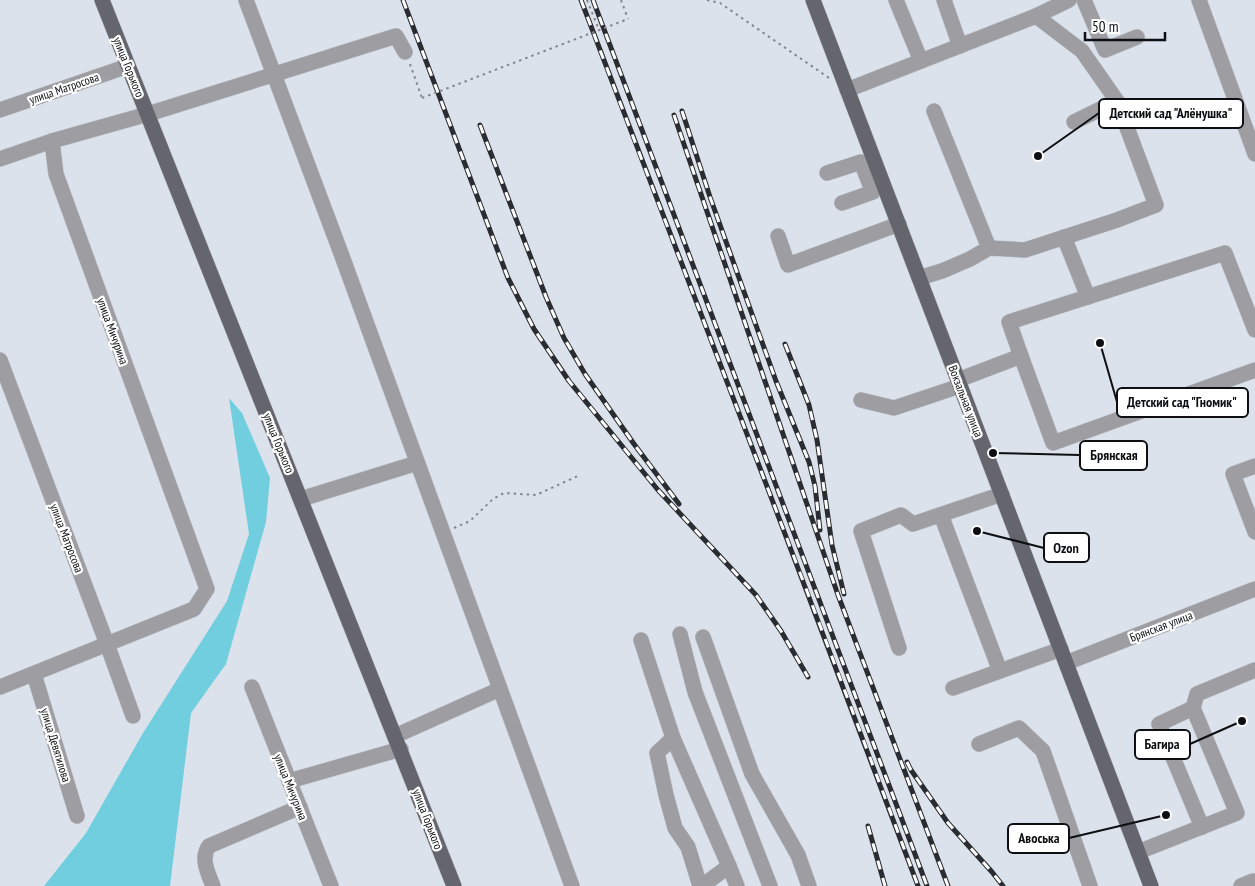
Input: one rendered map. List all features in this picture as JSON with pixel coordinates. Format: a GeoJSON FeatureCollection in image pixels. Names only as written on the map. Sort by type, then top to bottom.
{"type":"FeatureCollection","features":[{"type":"Feature","properties":{"kind":"main road","name":"улица Горького"},"geometry":{"type":"LineString","coordinates":[[102,0],[454,886]]}},
{"type":"Feature","properties":{"kind":"main road","name":"Вокзальная улица"},"geometry":{"type":"LineString","coordinates":[[813,0],[847,90],[876,183],[899,224],[1152,886]]}},
{"type":"Feature","properties":{"kind":"street"},"geometry":{"type":"LineString","coordinates":[[246,0],[339,247],[572,886]]}},
{"type":"Feature","properties":{"kind":"street"},"geometry":{"type":"LineString","coordinates":[[896,0],[921,61]]}},
{"type":"Feature","properties":{"kind":"street"},"geometry":{"type":"LineString","coordinates":[[944,0],[960,46]]}},
{"type":"Feature","properties":{"kind":"street"},"geometry":{"type":"LineString","coordinates":[[847,90],[1036,16],[1069,0]]}},
{"type":"Feature","properties":{"kind":"street"},"geometry":{"type":"LineString","coordinates":[[1084,0],[1106,50],[1137,37]]}},
{"type":"Feature","properties":{"kind":"street"},"geometry":{"type":"LineString","coordinates":[[1199,0],[1253,144]]}},
{"type":"Feature","properties":{"kind":"street"},"geometry":{"type":"LineString","coordinates":[[919,278],[970,259],[988,248],[1025,250],[1156,205],[1117,101],[1082,51],[1036,16]]}},
{"type":"Feature","properties":{"kind":"street"},"geometry":{"type":"LineString","coordinates":[[0,159],[52,141],[148,114],[396,36],[405,52]]}},
{"type":"Feature","properties":{"kind":"street","name":"улица Матросова"},"geometry":{"type":"LineString","coordinates":[[0,110],[128,66]]}},
{"type":"Feature","properties":{"kind":"street"},"geometry":{"type":"LineString","coordinates":[[1074,122],[1117,101]]}},
{"type":"Feature","properties":{"kind":"street"},"geometry":{"type":"LineString","coordinates":[[934,111],[988,248]]}},
{"type":"Feature","properties":{"kind":"street","name":"улица Мичурина"},"geometry":{"type":"LineString","coordinates":[[52,141],[56,174],[207,590],[194,609],[107,644]]}},
{"type":"Feature","properties":{"kind":"street"},"geometry":{"type":"LineString","coordinates":[[827,173],[861,162],[876,183],[872,192],[842,203]]}},
{"type":"Feature","properties":{"kind":"street"},"geometry":{"type":"LineString","coordinates":[[778,236],[788,265],[899,224]]}},
{"type":"Feature","properties":{"kind":"street"},"geometry":{"type":"LineString","coordinates":[[1064,237],[1088,297]]}},
{"type":"Feature","properties":{"kind":"street"},"geometry":{"type":"LineString","coordinates":[[1255,330],[1225,253],[1009,322],[1053,443],[1255,370]]}},
{"type":"Feature","properties":{"kind":"street"},"geometry":{"type":"LineString","coordinates":[[861,400],[894,408],[1021,356]]}},
{"type":"Feature","properties":{"kind":"street","name":"улица Матросова"},"geometry":{"type":"LineString","coordinates":[[0,360],[133,716]]}},
{"type":"Feature","properties":{"kind":"street"},"geometry":{"type":"LineString","coordinates":[[301,499],[417,463]]}},
{"type":"Feature","properties":{"kind":"street"},"geometry":{"type":"LineString","coordinates":[[1255,466],[1234,474],[1255,532]]}},
{"type":"Feature","properties":{"kind":"street"},"geometry":{"type":"LineString","coordinates":[[899,648],[861,531],[901,515],[914,524],[1002,494]]}},
{"type":"Feature","properties":{"kind":"street"},"geometry":{"type":"LineString","coordinates":[[940,515],[1000,670]]}},
{"type":"Feature","properties":{"kind":"street","name":"Брянская улица"},"geometry":{"type":"LineString","coordinates":[[953,688],[1000,670],[1064,656],[1255,589]]}},
{"type":"Feature","properties":{"kind":"street"},"geometry":{"type":"LineString","coordinates":[[680,634],[695,692],[770,886]]}},
{"type":"Feature","properties":{"kind":"street"},"geometry":{"type":"LineString","coordinates":[[703,637],[752,774],[798,856],[809,886]]}},
{"type":"Feature","properties":{"kind":"street"},"geometry":{"type":"LineString","coordinates":[[641,640],[673,738],[737,886]]}},
{"type":"Feature","properties":{"kind":"street"},"geometry":{"type":"LineString","coordinates":[[0,687],[107,644]]}},
{"type":"Feature","properties":{"kind":"street"},"geometry":{"type":"LineString","coordinates":[[1138,852],[1237,813],[1193,708],[1197,694],[1255,670]]}},
{"type":"Feature","properties":{"kind":"street","name":"улица Девятилова"},"geometry":{"type":"LineString","coordinates":[[34,674],[77,816]]}},
{"type":"Feature","properties":{"kind":"street","name":"улица Мичурина"},"geometry":{"type":"LineString","coordinates":[[252,687],[330,886]]}},
{"type":"Feature","properties":{"kind":"street"},"geometry":{"type":"LineString","coordinates":[[289,781],[398,742],[500,689]]}},
{"type":"Feature","properties":{"kind":"street"},"geometry":{"type":"LineString","coordinates":[[1193,708],[1159,724],[1202,827]]}},
{"type":"Feature","properties":{"kind":"street"},"geometry":{"type":"LineString","coordinates":[[979,744],[1019,728],[1043,751],[1090,886]]}},
{"type":"Feature","properties":{"kind":"street"},"geometry":{"type":"LineString","coordinates":[[673,738],[657,753],[675,828],[688,847],[701,886],[729,866]]}},
{"type":"Feature","properties":{"kind":"street"},"geometry":{"type":"LineString","coordinates":[[737,798],[752,774]]}},
{"type":"Feature","properties":{"kind":"street"},"geometry":{"type":"LineString","coordinates":[[213,886],[204,859],[205,851],[209,846],[300,807]]}},
{"type":"Feature","properties":{"kind":"path"},"geometry":{"type":"LineString","coordinates":[[587,0],[599,30]]}},
{"type":"Feature","properties":{"kind":"path"},"geometry":{"type":"LineString","coordinates":[[405,52],[422,98],[628,19],[621,0]]}},
{"type":"Feature","properties":{"kind":"path"},"geometry":{"type":"LineString","coordinates":[[707,0],[720,3],[847,90]]}},
{"type":"Feature","properties":{"kind":"path"},"geometry":{"type":"LineString","coordinates":[[443,532],[470,521],[493,499],[504,493],[536,495],[580,475]]}},
{"type":"Feature","properties":{"kind":"water"},"geometry":{"type":"Polygon","coordinates":[[[229,398],[242,413],[270,478],[266,522],[226,664],[191,713],[170,886],[44,886],[86,833],[143,733],[227,601],[249,534],[229,398]]]}},
{"type":"Feature","properties":{"kind":"railway"},"geometry":{"type":"LineString","coordinates":[[403,0],[508,278],[534,329],[569,381],[658,490],[756,595],[781,631],[808,677]]}},
{"type":"Feature","properties":{"kind":"railway"},"geometry":{"type":"LineString","coordinates":[[581,0],[793,553],[918,886]]}},
{"type":"Feature","properties":{"kind":"railway"},"geometry":{"type":"LineString","coordinates":[[593,0],[927,886]]}},
{"type":"Feature","properties":{"kind":"railway"},"geometry":{"type":"LineString","coordinates":[[682,111],[710,197],[776,381],[809,462],[815,486],[820,530]]}},
{"type":"Feature","properties":{"kind":"railway"},"geometry":{"type":"LineString","coordinates":[[674,115],[838,595],[948,886]]}},
{"type":"Feature","properties":{"kind":"railway"},"geometry":{"type":"LineString","coordinates":[[480,125],[546,297],[564,338],[585,374],[679,504]]}},
{"type":"Feature","properties":{"kind":"railway"},"geometry":{"type":"LineString","coordinates":[[785,344],[809,405],[817,440],[832,545],[844,594]]}},
{"type":"Feature","properties":{"kind":"railway"},"geometry":{"type":"LineString","coordinates":[[907,762],[948,823],[1003,886]]}},
{"type":"Feature","properties":{"kind":"railway"},"geometry":{"type":"LineString","coordinates":[[868,826],[885,886]]}},
{"type":"Feature","properties":{"kind":"place","name":"Детский сад \"Алёнушка\""},"geometry":{"type":"Point","coordinates":[1038,156]}},
{"type":"Feature","properties":{"kind":"place","name":"Детский сад \"Гномик\""},"geometry":{"type":"Point","coordinates":[1100,343]}},
{"type":"Feature","properties":{"kind":"place","name":"Брянская"},"geometry":{"type":"Point","coordinates":[993,453]}},
{"type":"Feature","properties":{"kind":"place","name":"Ozon"},"geometry":{"type":"Point","coordinates":[977,531]}},
{"type":"Feature","properties":{"kind":"place","name":"Багира"},"geometry":{"type":"Point","coordinates":[1242,721]}},
{"type":"Feature","properties":{"kind":"place","name":"Авоська"},"geometry":{"type":"Point","coordinates":[1166,815]}}]}
